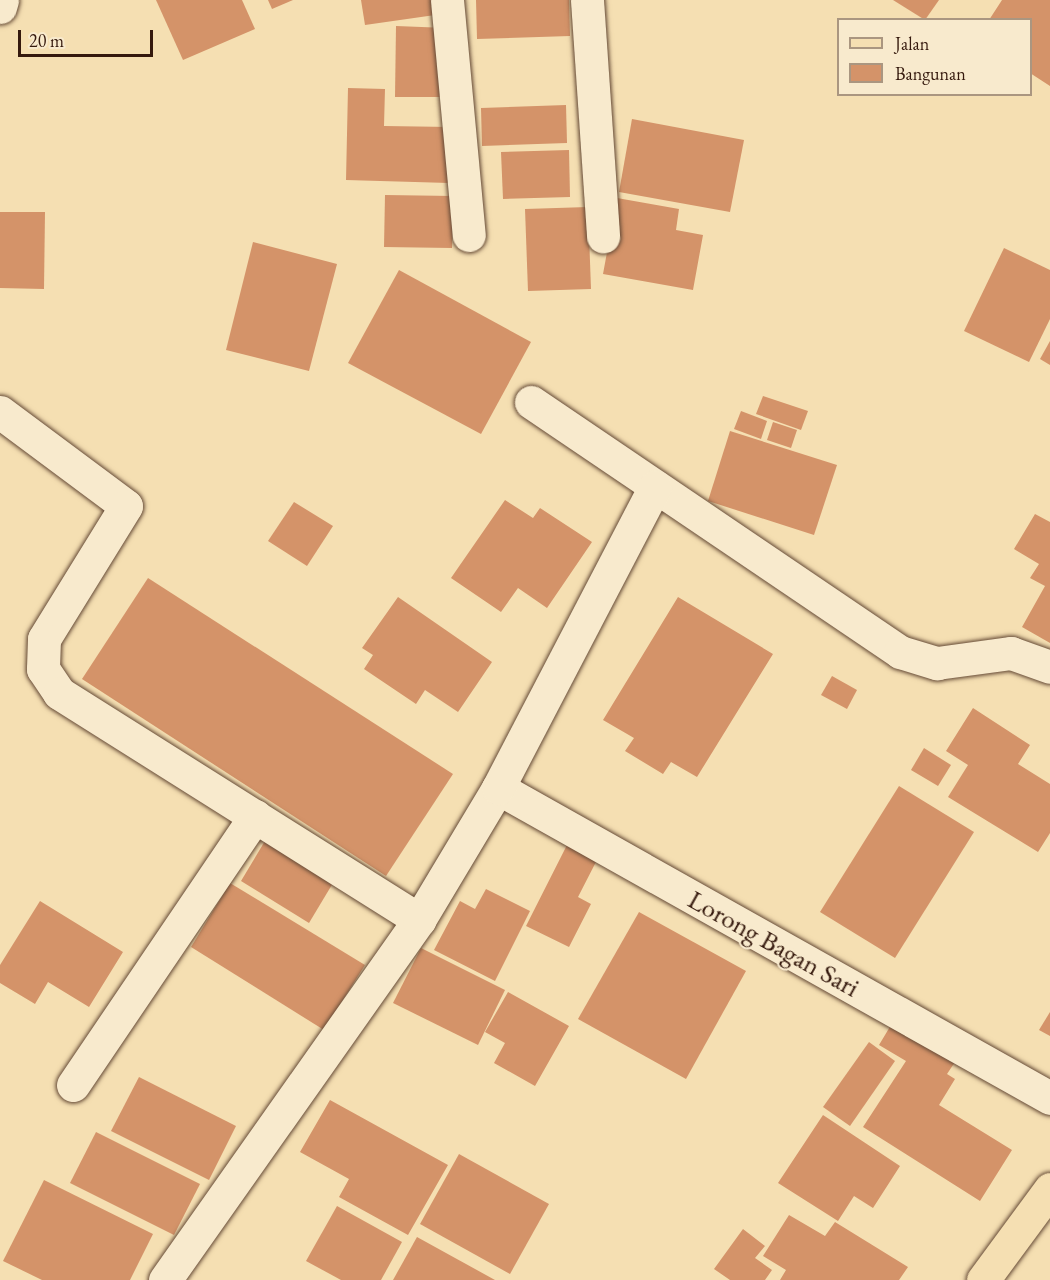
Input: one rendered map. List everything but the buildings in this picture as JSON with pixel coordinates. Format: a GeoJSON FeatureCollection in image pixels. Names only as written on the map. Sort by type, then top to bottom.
{"type":"FeatureCollection","features":[{"type":"Feature","properties":{"kind":"main road"},"geometry":{"type":"LineString","coordinates":[[983,1280],[1050,1189]]}},
{"type":"Feature","properties":{"kind":"street"},"geometry":{"type":"LineString","coordinates":[[0,7],[2,0]]}},
{"type":"Feature","properties":{"kind":"street"},"geometry":{"type":"LineString","coordinates":[[447,0],[469,235]]}},
{"type":"Feature","properties":{"kind":"street"},"geometry":{"type":"LineString","coordinates":[[587,0],[603,236]]}},
{"type":"Feature","properties":{"kind":"street"},"geometry":{"type":"LineString","coordinates":[[531,402],[900,652],[937,663],[1011,653],[1050,667]]}},
{"type":"Feature","properties":{"kind":"street"},"geometry":{"type":"LineString","coordinates":[[0,412],[126,506],[44,639],[43,669],[59,693],[418,920]]}},
{"type":"Feature","properties":{"kind":"street"},"geometry":{"type":"LineString","coordinates":[[165,1280],[418,920],[498,789],[655,486]]}},
{"type":"Feature","properties":{"kind":"street","name":"Lorong Bagan Sari"},"geometry":{"type":"LineString","coordinates":[[498,789],[1050,1098]]}},
{"type":"Feature","properties":{"kind":"street"},"geometry":{"type":"LineString","coordinates":[[73,1085],[255,816]]}}]}
